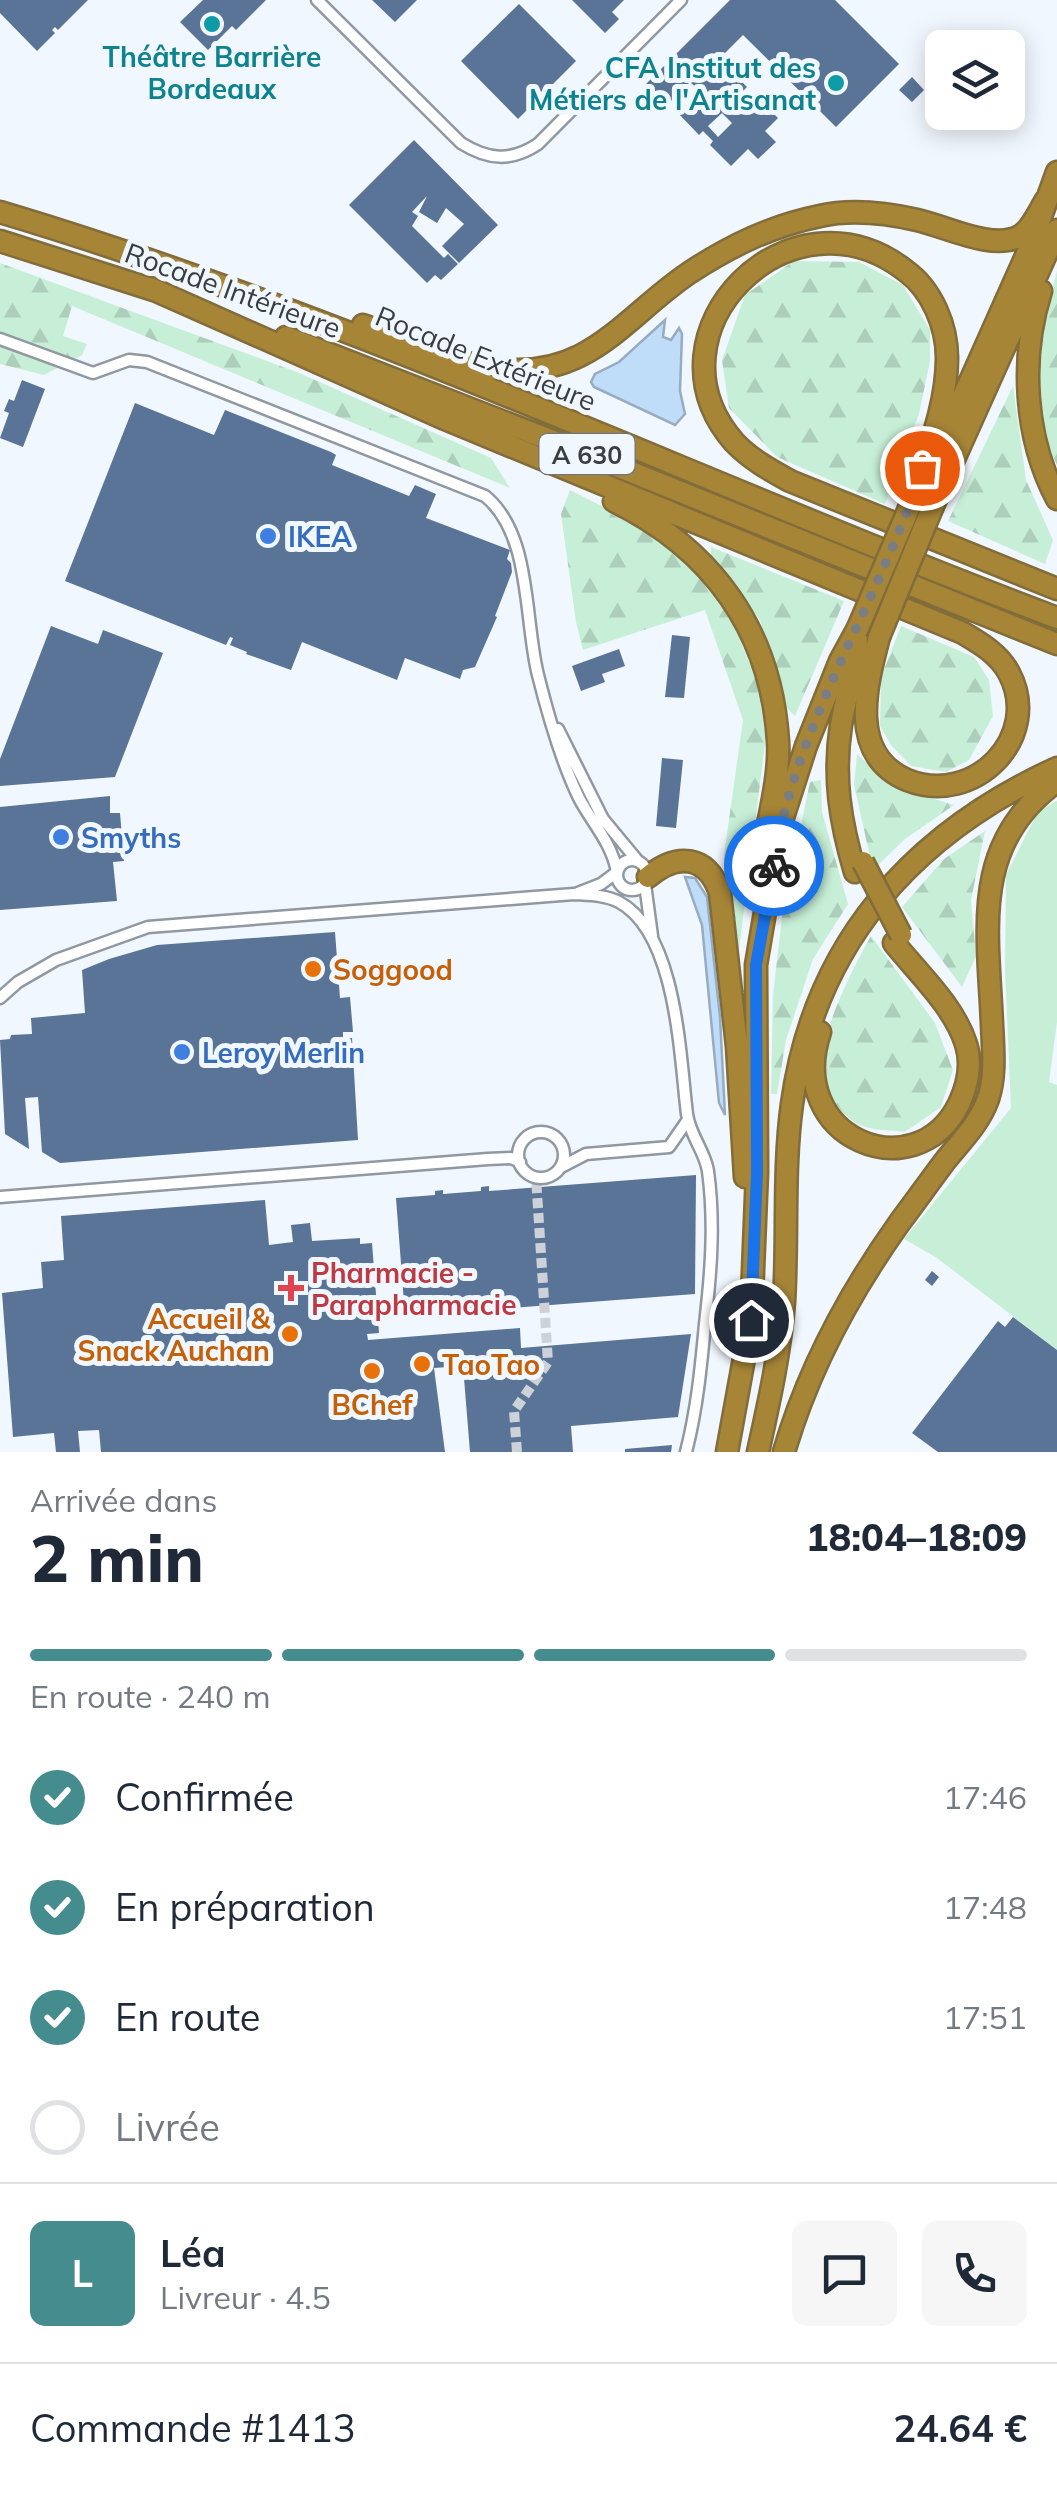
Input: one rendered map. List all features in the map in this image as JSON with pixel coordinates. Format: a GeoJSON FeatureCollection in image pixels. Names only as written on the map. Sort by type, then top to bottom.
{"type":"FeatureCollection","features":[{"type":"Feature","properties":{"kind":"highway"},"geometry":{"type":"LineString","coordinates":[[912,499],[944,441],[1030,248],[1057,172]]}},
{"type":"Feature","properties":{"kind":"highway"},"geometry":{"type":"LineString","coordinates":[[160,265],[326,313],[477,365],[520,370],[566,363],[586,355],[611,340],[686,276],[777,226],[828,214],[858,212],[915,220],[981,240],[1014,239],[1024,235],[1046,200]]}},
{"type":"Feature","properties":{"kind":"highway","name":"Rocade Extérieure"},"geometry":{"type":"LineString","coordinates":[[0,212],[160,265],[393,350],[1057,618]]}},
{"type":"Feature","properties":{"kind":"highway"},"geometry":{"type":"LineString","coordinates":[[859,867],[848,788],[848,755],[858,688],[933,506],[1057,230]]}},
{"type":"Feature","properties":{"kind":"highway","name":"Rocade Intérieure"},"geometry":{"type":"LineString","coordinates":[[0,240],[150,288],[312,347],[1057,644]]}},
{"type":"Feature","properties":{"kind":"highway"},"geometry":{"type":"LineString","coordinates":[[1057,240],[1034,316],[1028,368],[1030,412],[1038,449],[1057,499]]}},
{"type":"Feature","properties":{"kind":"highway"},"geometry":{"type":"LineString","coordinates":[[756,965],[779,830],[806,746],[840,661],[858,628],[912,499],[942,403],[945,334],[927,294],[911,274],[893,261],[852,244],[806,244],[763,261],[730,291],[710,333],[706,368],[711,401],[734,441],[790,482],[1057,588]]}},
{"type":"Feature","properties":{"kind":"highway"},"geometry":{"type":"LineString","coordinates":[[150,288],[445,420],[620,504],[664,530],[702,562],[732,598],[753,634],[768,674],[778,744],[758,881],[754,1233],[746,1358],[727,1452]]}},
{"type":"Feature","properties":{"kind":"highway"},"geometry":{"type":"LineString","coordinates":[[445,420],[983,645],[1010,674],[1016,692],[1016,713],[1002,755],[979,775],[944,788],[916,784],[894,774],[874,755],[866,721],[870,671],[879,638]]}},
{"type":"Feature","properties":{"kind":"highway"},"geometry":{"type":"LineString","coordinates":[[848,940],[816,1044],[816,1090],[824,1112],[842,1132],[864,1142],[894,1148],[916,1144],[939,1132],[954,1113],[964,1094],[969,1069],[966,1044],[955,1020],[898,939],[841,825],[836,772],[858,628]]}},
{"type":"Feature","properties":{"kind":"highway"},"geometry":{"type":"LineString","coordinates":[[758,1452],[778,1361],[784,1302],[791,1106],[804,1042],[820,996],[848,940],[891,882],[985,807],[1057,768]]}},
{"type":"Feature","properties":{"kind":"highway"},"geometry":{"type":"LineString","coordinates":[[784,1452],[848,1301],[944,1163],[977,1123],[988,1098],[994,1070],[988,931],[998,857],[1014,822],[1036,796],[1057,782]]}},
{"type":"Feature","properties":{"kind":"highway"},"geometry":{"type":"LineString","coordinates":[[643,874],[662,864],[686,860],[708,872],[720,893],[737,1046],[744,1173],[754,1233]]}},
{"type":"Feature","properties":{"kind":"highway"},"geometry":{"type":"LineString","coordinates":[[898,939],[963,1012],[978,1042],[982,1069],[979,1096],[944,1163]]}},
{"type":"Feature","properties":{"kind":"street"},"geometry":{"type":"LineString","coordinates":[[317,0],[461,142],[482,155],[508,158],[538,144],[681,0]]}},
{"type":"Feature","properties":{"kind":"street"},"geometry":{"type":"LineString","coordinates":[[0,340],[93,372],[130,360],[147,362],[485,496],[504,516],[514,538],[537,673],[567,770],[579,798],[610,848],[619,882],[626,890],[637,890],[643,874]]}},
{"type":"Feature","properties":{"kind":"street"},"geometry":{"type":"LineString","coordinates":[[552,720],[603,819],[643,874],[653,942],[679,1024],[688,1120],[708,1165],[714,1228],[696,1412],[686,1452]]}},
{"type":"Feature","properties":{"kind":"street"},"geometry":{"type":"LineString","coordinates":[[574,894],[601,884],[626,861],[643,874]]}},
{"type":"Feature","properties":{"kind":"street"},"geometry":{"type":"LineString","coordinates":[[0,998],[18,982],[56,960],[148,927],[574,894],[621,903],[633,912],[653,942]]}},
{"type":"Feature","properties":{"kind":"street"},"geometry":{"type":"LineString","coordinates":[[561,1167],[563,1148],[547,1133],[526,1138],[519,1149],[525,1171],[536,1178],[550,1176],[586,1154],[669,1146],[688,1120]]}},
{"type":"Feature","properties":{"kind":"street"},"geometry":{"type":"LineString","coordinates":[[0,1197],[488,1159],[511,1158],[520,1162]]}},
{"type":"Feature","properties":{"kind":"green space"},"geometry":{"type":"Polygon","coordinates":[[[794,261],[859,262],[903,285],[930,330],[930,361],[919,414],[885,504],[777,457],[729,408],[722,360],[745,295],[794,261]]]}},
{"type":"Feature","properties":{"kind":"green space"},"geometry":{"type":"Polygon","coordinates":[[[0,263],[297,372],[491,458],[510,488],[72,306],[63,336],[87,344],[82,355],[44,375],[0,364],[0,263]]]}},
{"type":"Feature","properties":{"kind":"green space"},"geometry":{"type":"Polygon","coordinates":[[[1057,271],[1057,465],[1045,440],[1037,347],[1057,271]]]}},
{"type":"Feature","properties":{"kind":"green space"},"geometry":{"type":"Polygon","coordinates":[[[1013,386],[1026,480],[1053,540],[1045,564],[948,521],[1013,386]]]}},
{"type":"Feature","properties":{"kind":"green space"},"geometry":{"type":"Polygon","coordinates":[[[570,490],[638,524],[692,568],[729,613],[756,679],[766,736],[737,965],[724,855],[743,720],[705,610],[583,650],[561,514],[570,490]]]}},
{"type":"Feature","properties":{"kind":"green space"},"geometry":{"type":"Polygon","coordinates":[[[711,547],[844,601],[795,716],[785,706],[760,620],[711,560],[711,547]]]}},
{"type":"Feature","properties":{"kind":"green space"},"geometry":{"type":"Polygon","coordinates":[[[901,626],[974,657],[989,680],[993,716],[969,760],[946,772],[911,766],[880,726],[881,677],[901,626]]]}},
{"type":"Feature","properties":{"kind":"green space"},"geometry":{"type":"Polygon","coordinates":[[[857,754],[892,786],[954,805],[905,839],[873,870],[854,785],[857,754]]]}},
{"type":"Feature","properties":{"kind":"green space"},"geometry":{"type":"Polygon","coordinates":[[[821,780],[822,812],[848,904],[813,959],[786,1040],[777,1094],[771,1094],[773,995],[782,917],[810,782],[821,780]]]}},
{"type":"Feature","properties":{"kind":"green space"},"geometry":{"type":"Polygon","coordinates":[[[1057,801],[1057,1022],[1049,1082],[1057,1085],[1057,1350],[937,1258],[904,1239],[1011,1108],[1005,971],[1006,875],[1038,811],[1057,801]]]}},
{"type":"Feature","properties":{"kind":"green space"},"geometry":{"type":"Polygon","coordinates":[[[985,831],[971,900],[976,956],[962,987],[902,907],[944,859],[985,831]]]}},
{"type":"Feature","properties":{"kind":"green space"},"geometry":{"type":"Polygon","coordinates":[[[871,936],[935,1023],[953,1070],[941,1107],[905,1132],[871,1128],[848,1117],[829,1091],[823,1069],[824,1045],[834,1013],[871,936]]]}},
{"type":"Feature","properties":{"kind":"water"},"geometry":{"type":"Polygon","coordinates":[[[665,320],[663,337],[671,340],[679,328],[682,334],[680,391],[685,414],[675,425],[594,387],[591,382],[595,374],[619,362],[665,320]]]}},
{"type":"Feature","properties":{"kind":"water"},"geometry":{"type":"Polygon","coordinates":[[[685,877],[695,878],[707,897],[720,1017],[725,1115],[719,1103],[702,925],[685,877]]]}},
{"type":"Feature","properties":{"kind":"building"},"geometry":{"type":"Polygon","coordinates":[[[0,0],[88,0],[58,30],[52,30],[55,33],[37,51],[0,13],[0,0]]]}},
{"type":"Feature","properties":{"kind":"building","name":"Théâtre Barrière Bordeaux"},"geometry":{"type":"Polygon","coordinates":[[[203,0],[266,0],[236,30],[232,26],[208,50],[180,22],[203,0]]]}},
{"type":"Feature","properties":{"kind":"building"},"geometry":{"type":"Polygon","coordinates":[[[372,0],[417,0],[395,22],[372,0]]]}},
{"type":"Feature","properties":{"kind":"building"},"geometry":{"type":"Polygon","coordinates":[[[572,0],[624,0],[612,12],[619,19],[605,33],[572,0]]]}},
{"type":"Feature","properties":{"kind":"building","name":"CFA Institut des Métiers de l'Artisanat"},"geometry":{"type":"Polygon","coordinates":[[[730,0],[835,0],[899,64],[836,127],[743,35],[719,59],[747,87],[737,97],[748,108],[758,98],[778,118],[765,131],[776,142],[758,159],[748,149],[731,166],[710,145],[713,141],[703,131],[699,135],[678,113],[700,91],[690,82],[667,105],[646,84],[730,0]],[[712,60],[706,66],[716,75],[722,69],[712,60]],[[722,113],[708,126],[718,137],[732,123],[722,113]]]}},
{"type":"Feature","properties":{"kind":"building"},"geometry":{"type":"Polygon","coordinates":[[[519,4],[576,61],[518,119],[461,61],[519,4]]]}},
{"type":"Feature","properties":{"kind":"building"},"geometry":{"type":"Polygon","coordinates":[[[912,77],[924,90],[912,102],[899,90],[912,77]]]}},
{"type":"Feature","properties":{"kind":"building"},"geometry":{"type":"Polygon","coordinates":[[[414,140],[498,225],[459,263],[442,246],[464,224],[446,208],[437,223],[419,212],[427,196],[412,212],[418,216],[412,226],[444,258],[448,254],[458,264],[441,280],[435,275],[427,283],[349,205],[414,140]]]}},
{"type":"Feature","properties":{"kind":"building"},"geometry":{"type":"Polygon","coordinates":[[[22,380],[45,389],[23,447],[0,438],[9,413],[4,411],[9,399],[14,401],[22,380]]]}},
{"type":"Feature","properties":{"kind":"building","name":"IKEA"},"geometry":{"type":"Polygon","coordinates":[[[135,403],[214,435],[225,410],[331,452],[336,455],[332,465],[409,496],[415,485],[436,494],[426,518],[510,550],[507,559],[512,572],[475,667],[463,670],[460,679],[405,658],[397,680],[302,642],[291,670],[246,654],[230,645],[233,638],[226,645],[65,581],[135,403]]]}},
{"type":"Feature","properties":{"kind":"building"},"geometry":{"type":"Polygon","coordinates":[[[51,626],[98,644],[103,630],[163,653],[115,777],[0,786],[0,759],[51,626]]]}},
{"type":"Feature","properties":{"kind":"building"},"geometry":{"type":"Polygon","coordinates":[[[672,635],[690,637],[684,698],[665,697],[672,635]]]}},
{"type":"Feature","properties":{"kind":"building"},"geometry":{"type":"Polygon","coordinates":[[[619,649],[625,666],[602,674],[605,682],[581,691],[572,666],[619,649]]]}},
{"type":"Feature","properties":{"kind":"building"},"geometry":{"type":"Polygon","coordinates":[[[662,758],[683,760],[676,828],[656,826],[662,758]]]}},
{"type":"Feature","properties":{"kind":"building","name":"Smyths"},"geometry":{"type":"Polygon","coordinates":[[[110,796],[110,813],[120,813],[124,861],[113,862],[117,901],[0,910],[0,807],[110,796]]]}},
{"type":"Feature","properties":{"kind":"building","name":"Leroy Merlin"},"geometry":{"type":"Polygon","coordinates":[[[335,932],[340,998],[350,997],[353,1032],[343,1032],[343,1039],[352,1038],[358,1140],[60,1163],[42,1152],[38,1097],[25,1098],[29,1149],[5,1134],[0,1040],[32,1034],[31,1018],[85,1013],[82,970],[157,945],[335,932]]]}},
{"type":"Feature","properties":{"kind":"building"},"geometry":{"type":"Polygon","coordinates":[[[696,1175],[695,1294],[405,1316],[396,1198],[435,1195],[435,1191],[443,1190],[443,1194],[481,1191],[481,1187],[489,1186],[489,1191],[696,1175]]]}},
{"type":"Feature","properties":{"kind":"building"},"geometry":{"type":"Polygon","coordinates":[[[265,1200],[269,1245],[293,1242],[291,1225],[310,1223],[312,1241],[360,1238],[360,1244],[372,1243],[379,1333],[367,1334],[368,1340],[520,1328],[521,1348],[691,1334],[678,1417],[571,1426],[573,1452],[470,1452],[463,1366],[434,1368],[445,1452],[101,1452],[99,1430],[78,1431],[80,1452],[56,1452],[54,1433],[13,1437],[2,1293],[43,1288],[41,1262],[64,1260],[61,1216],[265,1200]]]}},
{"type":"Feature","properties":{"kind":"building"},"geometry":{"type":"Polygon","coordinates":[[[932,1271],[939,1277],[932,1286],[925,1280],[932,1271]]]}},
{"type":"Feature","properties":{"kind":"building"},"geometry":{"type":"Polygon","coordinates":[[[1013,1317],[1057,1350],[1057,1452],[938,1452],[912,1433],[998,1321],[1005,1327],[1013,1317]]]}},
{"type":"Feature","properties":{"kind":"building"},"geometry":{"type":"Polygon","coordinates":[[[672,1445],[671,1452],[625,1452],[625,1449],[672,1445]]]}},
{"type":"Feature","properties":{"kind":"tunnel"},"geometry":{"type":"LineString","coordinates":[[517,1452],[514,1411],[548,1362],[536,1177]]}},
{"type":"Feature","properties":{"kind":"way so far"},"geometry":{"type":"LineString","coordinates":[[774,866],[779,830],[806,746],[922,468]]}},
{"type":"Feature","properties":{"kind":"place","name":"Théâtre Barrière Bordeaux"},"geometry":{"type":"Point","coordinates":[212,24]}},
{"type":"Feature","properties":{"kind":"place","name":"CFA Institut des Métiers de l'Artisanat"},"geometry":{"type":"Point","coordinates":[836,83]}},
{"type":"Feature","properties":{"kind":"place","name":"IKEA"},"geometry":{"type":"Point","coordinates":[268,536]}},
{"type":"Feature","properties":{"kind":"place","name":"Smyths"},"geometry":{"type":"Point","coordinates":[61,837]}},
{"type":"Feature","properties":{"kind":"place","name":"Soggood"},"geometry":{"type":"Point","coordinates":[313,969]}},
{"type":"Feature","properties":{"kind":"place","name":"Leroy Merlin"},"geometry":{"type":"Point","coordinates":[182,1052]}},
{"type":"Feature","properties":{"kind":"place","name":"Pharmacie - Parapharmacie"},"geometry":{"type":"Point","coordinates":[291,1288]}},
{"type":"Feature","properties":{"kind":"place","name":"Accueil & Snack Auchan"},"geometry":{"type":"Point","coordinates":[290,1334]}},
{"type":"Feature","properties":{"kind":"place","name":"TaoTao"},"geometry":{"type":"Point","coordinates":[422,1364]}},
{"type":"Feature","properties":{"kind":"place","name":"BChef"},"geometry":{"type":"Point","coordinates":[372,1371]}},
{"type":"Feature","properties":{"kind":"route"},"geometry":{"type":"LineString","coordinates":[[751,1320],[757,1172],[756,965],[774,866]]}}]}
